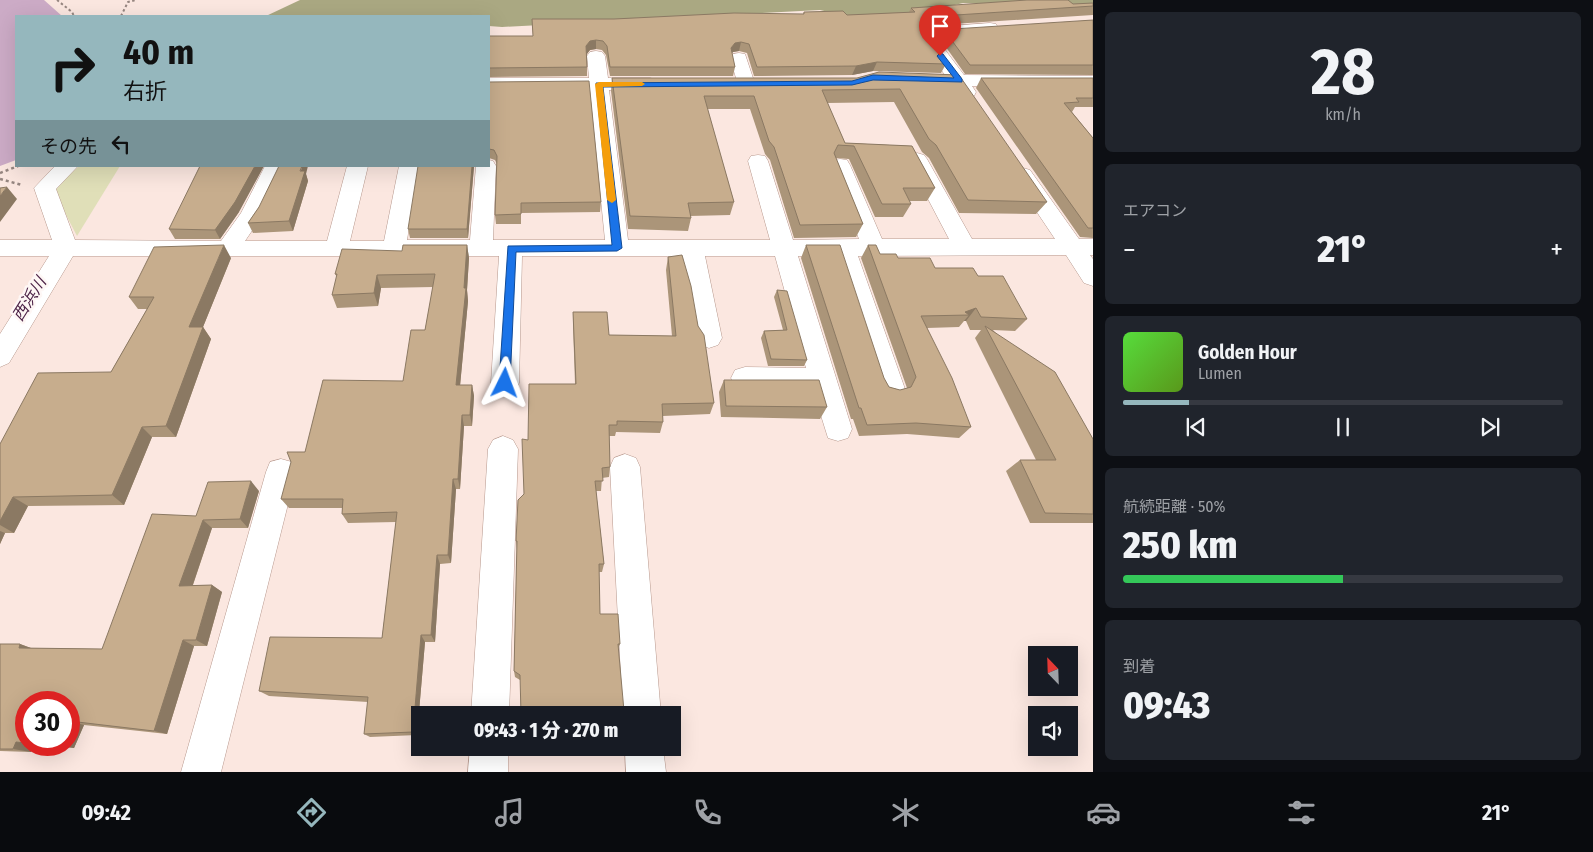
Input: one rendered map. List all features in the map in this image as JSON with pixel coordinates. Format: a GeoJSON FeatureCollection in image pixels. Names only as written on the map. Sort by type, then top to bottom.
{"type":"FeatureCollection","features":[{"type":"Feature","properties":{"kind":"street"},"geometry":{"type":"LineString","coordinates":[[976,104],[931,43],[943,31],[1012,26]]}},
{"type":"Feature","properties":{"kind":"street"},"geometry":{"type":"LineString","coordinates":[[596,56],[617,248]]}},
{"type":"Feature","properties":{"kind":"street"},"geometry":{"type":"LineString","coordinates":[[739,58],[746,84]]}},
{"type":"Feature","properties":{"kind":"street"},"geometry":{"type":"LineString","coordinates":[[911,79],[1093,81]]}},
{"type":"Feature","properties":{"kind":"street"},"geometry":{"type":"LineString","coordinates":[[490,84],[668,84]]}},
{"type":"Feature","properties":{"kind":"street"},"geometry":{"type":"LineString","coordinates":[[726,84],[766,84]]}},
{"type":"Feature","properties":{"kind":"street"},"geometry":{"type":"LineString","coordinates":[[917,159],[965,247]]}},
{"type":"Feature","properties":{"kind":"street"},"geometry":{"type":"LineString","coordinates":[[1013,160],[1083,247],[1093,277]]}},
{"type":"Feature","properties":{"kind":"street"},"geometry":{"type":"LineString","coordinates":[[758,161],[838,429]]}},
{"type":"Feature","properties":{"kind":"street"},"geometry":{"type":"LineString","coordinates":[[840,165],[874,248]]}},
{"type":"Feature","properties":{"kind":"street"},"geometry":{"type":"LineString","coordinates":[[66,248],[45,188],[67,167]]}},
{"type":"Feature","properties":{"kind":"street"},"geometry":{"type":"LineString","coordinates":[[227,249],[251,216],[276,167]]}},
{"type":"Feature","properties":{"kind":"street"},"geometry":{"type":"LineString","coordinates":[[337,248],[358,167]]}},
{"type":"Feature","properties":{"kind":"street"},"geometry":{"type":"LineString","coordinates":[[394,248],[409,167]]}},
{"type":"Feature","properties":{"kind":"street"},"geometry":{"type":"LineString","coordinates":[[481,248],[486,167]]}},
{"type":"Feature","properties":{"kind":"street"},"geometry":{"type":"LineString","coordinates":[[0,248],[1083,247]]}},
{"type":"Feature","properties":{"kind":"street"},"geometry":{"type":"LineString","coordinates":[[0,356],[66,248]]}},
{"type":"Feature","properties":{"kind":"street"},"geometry":{"type":"LineString","coordinates":[[505,383],[511,248]]}},
{"type":"Feature","properties":{"kind":"street"},"geometry":{"type":"LineString","coordinates":[[692,248],[709,338]]}},
{"type":"Feature","properties":{"kind":"street"},"geometry":{"type":"LineString","coordinates":[[844,248],[892,389]]}},
{"type":"Feature","properties":{"kind":"street"},"geometry":{"type":"LineString","coordinates":[[745,378],[823,378]]}},
{"type":"Feature","properties":{"kind":"street"},"geometry":{"type":"LineString","coordinates":[[490,706],[503,450]]}},
{"type":"Feature","properties":{"kind":"street"},"geometry":{"type":"LineString","coordinates":[[625,467],[641,706]]}},
{"type":"Feature","properties":{"kind":"street"},"geometry":{"type":"LineString","coordinates":[[201,772],[281,472]]}},
{"type":"Feature","properties":{"kind":"street"},"geometry":{"type":"LineString","coordinates":[[488,772],[489,756]]}},
{"type":"Feature","properties":{"kind":"street"},"geometry":{"type":"LineString","coordinates":[[645,756],[646,772]]}},
{"type":"Feature","properties":{"kind":"path"},"geometry":{"type":"LineString","coordinates":[[57,0],[74,15]]}},
{"type":"Feature","properties":{"kind":"path"},"geometry":{"type":"LineString","coordinates":[[122,15],[128,2],[136,0]]}},
{"type":"Feature","properties":{"kind":"path"},"geometry":{"type":"LineString","coordinates":[[0,173],[15,167]]}},
{"type":"Feature","properties":{"kind":"green space"},"geometry":{"type":"Polygon","coordinates":[[[78,167],[119,167],[77,236],[53,190],[78,167]]]}},
{"type":"Feature","properties":{"kind":"shaded area"},"geometry":{"type":"Polygon","coordinates":[[[0,0],[44,0],[61,15],[15,15],[15,160],[0,166],[0,0]]]}},
{"type":"Feature","properties":{"kind":"shaded area"},"geometry":{"type":"Polygon","coordinates":[[[300,0],[1093,0],[1093,6],[963,3],[903,17],[867,21],[820,10],[502,27],[490,26],[490,15],[268,15],[300,0]]]}},
{"type":"Feature","properties":{"kind":"building"},"geometry":{"type":"Polygon","coordinates":[[[1027,0],[1068,0],[1073,4],[1093,3],[1093,6],[941,16],[925,34],[946,64],[877,62],[856,66],[757,67],[749,44],[741,42],[735,43],[731,48],[735,67],[610,67],[607,46],[603,41],[596,40],[590,41],[586,46],[587,67],[490,68],[490,36],[533,36],[532,19],[614,19],[734,13],[804,14],[804,12],[843,11],[847,15],[915,12],[911,8],[1027,0]]]}},
{"type":"Feature","properties":{"kind":"building"},"geometry":{"type":"Polygon","coordinates":[[[1093,20],[1093,65],[970,65],[947,34],[953,29],[1093,20]]]}},
{"type":"Feature","properties":{"kind":"building"},"geometry":{"type":"Polygon","coordinates":[[[879,72],[959,75],[1047,202],[968,200],[900,89],[822,90],[845,143],[912,146],[935,188],[903,188],[911,204],[882,204],[854,146],[838,145],[834,153],[863,224],[800,225],[774,147],[769,141],[754,96],[704,96],[734,202],[688,203],[691,218],[630,216],[612,78],[857,78],[879,72]]]}},
{"type":"Feature","properties":{"kind":"building"},"geometry":{"type":"Polygon","coordinates":[[[981,78],[1093,78],[1093,98],[1076,98],[1079,102],[1064,103],[1093,138],[1093,228],[1088,228],[981,78]]]}},
{"type":"Feature","properties":{"kind":"building"},"geometry":{"type":"Polygon","coordinates":[[[589,81],[601,202],[521,203],[521,214],[495,215],[497,156],[494,150],[490,149],[490,82],[589,81]]]}},
{"type":"Feature","properties":{"kind":"building"},"geometry":{"type":"Polygon","coordinates":[[[200,167],[254,167],[235,202],[215,230],[169,229],[200,167]]]}},
{"type":"Feature","properties":{"kind":"building"},"geometry":{"type":"Polygon","coordinates":[[[279,167],[302,167],[300,171],[305,171],[289,221],[248,223],[259,207],[279,167]]]}},
{"type":"Feature","properties":{"kind":"building"},"geometry":{"type":"Polygon","coordinates":[[[418,167],[472,167],[467,229],[408,229],[418,167]]]}},
{"type":"Feature","properties":{"kind":"building"},"geometry":{"type":"Polygon","coordinates":[[[7,187],[0,196],[0,188],[7,187]]]}},
{"type":"Feature","properties":{"kind":"building"},"geometry":{"type":"Polygon","coordinates":[[[224,245],[189,327],[203,327],[166,426],[142,427],[112,495],[13,497],[0,521],[0,444],[38,373],[111,372],[154,297],[129,297],[154,247],[224,245]]]}},
{"type":"Feature","properties":{"kind":"building"},"geometry":{"type":"Polygon","coordinates":[[[403,245],[467,245],[464,288],[466,288],[456,385],[472,385],[470,415],[462,415],[458,479],[453,479],[448,555],[437,555],[431,635],[421,635],[415,706],[411,706],[411,732],[364,734],[368,697],[259,691],[270,637],[382,638],[397,512],[342,514],[343,499],[281,499],[291,462],[287,452],[305,452],[323,380],[403,381],[411,330],[425,330],[435,274],[377,275],[374,293],[332,295],[337,274],[335,274],[342,249],[402,251],[403,245]]]}},
{"type":"Feature","properties":{"kind":"building"},"geometry":{"type":"Polygon","coordinates":[[[806,245],[840,245],[884,378],[889,387],[900,390],[911,387],[916,377],[868,245],[876,245],[880,254],[896,254],[898,258],[930,258],[935,268],[973,268],[978,276],[1003,276],[1027,319],[981,317],[976,308],[965,312],[969,315],[921,316],[952,378],[971,427],[916,423],[867,425],[861,408],[859,408],[806,245]]]}},
{"type":"Feature","properties":{"kind":"building"},"geometry":{"type":"Polygon","coordinates":[[[682,255],[691,286],[698,326],[704,335],[714,403],[662,404],[663,422],[617,421],[617,425],[609,425],[610,467],[602,468],[603,481],[595,481],[604,564],[599,564],[600,614],[618,614],[620,644],[618,644],[624,706],[521,706],[520,675],[514,671],[516,541],[518,500],[524,494],[522,439],[528,440],[529,384],[576,384],[573,312],[607,312],[609,335],[676,336],[668,257],[682,255]]]}},
{"type":"Feature","properties":{"kind":"building"},"geometry":{"type":"Polygon","coordinates":[[[777,290],[787,291],[807,360],[771,359],[764,331],[787,330],[777,290]]]}},
{"type":"Feature","properties":{"kind":"building"},"geometry":{"type":"Polygon","coordinates":[[[985,326],[1055,372],[1093,439],[1093,514],[1045,513],[1020,460],[1056,460],[985,326]]]}},
{"type":"Feature","properties":{"kind":"building"},"geometry":{"type":"Polygon","coordinates":[[[724,380],[819,380],[827,407],[726,406],[724,380]]]}},
{"type":"Feature","properties":{"kind":"building"},"geometry":{"type":"Polygon","coordinates":[[[251,481],[240,519],[203,520],[179,586],[212,585],[196,640],[183,640],[154,731],[80,722],[80,691],[15,691],[15,744],[13,749],[0,749],[0,644],[20,644],[19,648],[102,649],[152,514],[196,516],[208,482],[251,481]]]}},
{"type":"Feature","properties":{"kind":"slow traffic"},"geometry":{"type":"LineString","coordinates":[[612,200],[599,84],[642,84]]}},
{"type":"Feature","properties":{"kind":"route"},"geometry":{"type":"LineString","coordinates":[[505,383],[511,248],[617,248],[599,84],[852,83],[873,78],[959,81],[940,56]]}},
{"type":"Feature","properties":{"kind":"water label","name":"西浜川"},"geometry":{"type":"Point","coordinates":[29,299]}}]}
